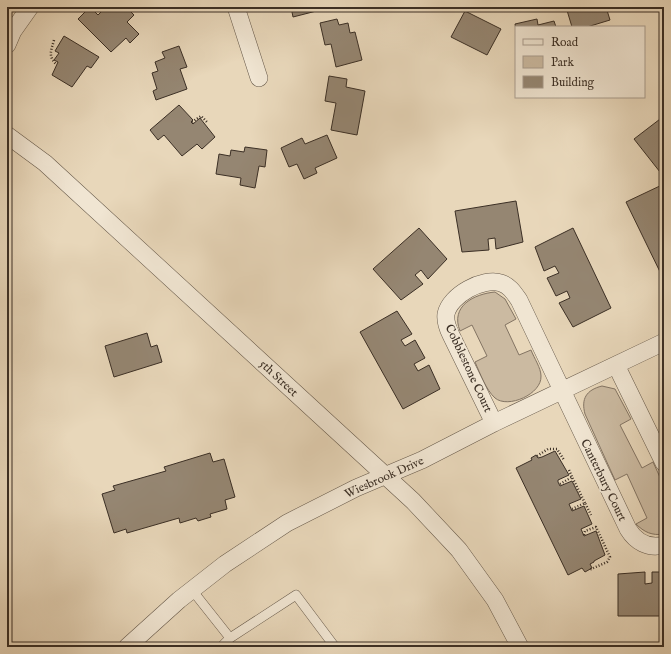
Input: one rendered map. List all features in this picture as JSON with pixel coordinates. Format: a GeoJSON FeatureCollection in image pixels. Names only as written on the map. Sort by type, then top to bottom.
{"type":"FeatureCollection","features":[{"type":"Feature","properties":{"kind":"street"},"geometry":{"type":"LineString","coordinates":[[7,45],[14,31],[30,7]]}},
{"type":"Feature","properties":{"kind":"street"},"geometry":{"type":"LineString","coordinates":[[236,7],[259,78]]}},
{"type":"Feature","properties":{"kind":"street","name":"5th Street"},"geometry":{"type":"LineString","coordinates":[[7,134],[45,163],[413,501],[460,550],[495,600],[520,647]]}},
{"type":"Feature","properties":{"kind":"street","name":"Cobblestone Court"},"geometry":{"type":"LineString","coordinates":[[494,423],[447,326],[446,316],[449,306],[467,291],[479,285],[491,282],[502,283],[512,290],[519,300],[562,391]]}},
{"type":"Feature","properties":{"kind":"street","name":"Wiesbrook Drive"},"geometry":{"type":"LineString","coordinates":[[127,647],[192,590],[225,564],[287,523],[422,460],[494,423],[664,342]]}},
{"type":"Feature","properties":{"kind":"street"},"geometry":{"type":"LineString","coordinates":[[616,365],[664,463]]}},
{"type":"Feature","properties":{"kind":"street","name":"Canterbury Court"},"geometry":{"type":"LineString","coordinates":[[562,391],[630,533],[634,538],[644,544],[656,547],[664,545]]}},
{"type":"Feature","properties":{"kind":"lane"},"geometry":{"type":"LineString","coordinates":[[192,590],[230,638]]}},
{"type":"Feature","properties":{"kind":"lane"},"geometry":{"type":"LineString","coordinates":[[225,647],[223,644],[230,638],[296,595],[335,647]]}},
{"type":"Feature","properties":{"kind":"path"},"geometry":{"type":"LineString","coordinates":[[54,40],[50,53],[51,59],[56,64]]}},
{"type":"Feature","properties":{"kind":"path"},"geometry":{"type":"LineString","coordinates":[[192,122],[201,116],[207,122]]}},
{"type":"Feature","properties":{"kind":"path"},"geometry":{"type":"LineString","coordinates":[[537,456],[548,449],[556,449],[564,460]]}},
{"type":"Feature","properties":{"kind":"path"},"geometry":{"type":"LineString","coordinates":[[569,470],[591,515]]}},
{"type":"Feature","properties":{"kind":"path"},"geometry":{"type":"LineString","coordinates":[[560,483],[572,477]]}},
{"type":"Feature","properties":{"kind":"path"},"geometry":{"type":"LineString","coordinates":[[572,508],[585,502]]}},
{"type":"Feature","properties":{"kind":"path"},"geometry":{"type":"LineString","coordinates":[[584,535],[583,531],[596,527],[610,557],[607,562],[589,570]]}},
{"type":"Feature","properties":{"kind":"green space"},"geometry":{"type":"Polygon","coordinates":[[[495,292],[505,299],[516,319],[505,325],[519,355],[531,350],[541,373],[540,383],[536,389],[530,394],[516,401],[501,401],[495,398],[489,391],[475,362],[487,356],[472,325],[460,331],[458,322],[458,315],[461,308],[466,303],[479,295],[495,292]]]}},
{"type":"Feature","properties":{"kind":"green space"},"geometry":{"type":"Polygon","coordinates":[[[602,386],[615,389],[631,419],[620,425],[642,468],[653,462],[664,486],[664,534],[648,533],[636,524],[647,518],[627,474],[615,480],[585,414],[584,400],[586,396],[592,390],[602,386]]]}},
{"type":"Feature","properties":{"kind":"building"},"geometry":{"type":"Polygon","coordinates":[[[90,7],[98,15],[106,7],[126,7],[134,15],[127,22],[139,34],[130,43],[126,38],[111,52],[78,19],[90,7]]]}},
{"type":"Feature","properties":{"kind":"building"},"geometry":{"type":"Polygon","coordinates":[[[291,7],[332,7],[293,17],[291,7]]]}},
{"type":"Feature","properties":{"kind":"building"},"geometry":{"type":"Polygon","coordinates":[[[566,7],[606,7],[610,20],[590,26],[572,26],[566,7]]]}},
{"type":"Feature","properties":{"kind":"building"},"geometry":{"type":"Polygon","coordinates":[[[465,11],[501,29],[487,55],[451,37],[465,11]]]}},
{"type":"Feature","properties":{"kind":"building"},"geometry":{"type":"Polygon","coordinates":[[[337,19],[339,25],[348,23],[350,33],[355,32],[362,60],[336,67],[331,44],[325,45],[320,23],[337,19]]]}},
{"type":"Feature","properties":{"kind":"building"},"geometry":{"type":"Polygon","coordinates":[[[537,19],[538,25],[554,21],[556,26],[515,26],[515,24],[537,19]]]}},
{"type":"Feature","properties":{"kind":"building"},"geometry":{"type":"Polygon","coordinates":[[[64,36],[99,57],[91,68],[87,66],[72,87],[52,75],[58,62],[54,60],[59,53],[55,51],[64,36]]]}},
{"type":"Feature","properties":{"kind":"building"},"geometry":{"type":"Polygon","coordinates":[[[179,46],[187,67],[180,69],[187,89],[156,100],[153,91],[157,89],[152,73],[158,71],[155,62],[165,58],[162,52],[179,46]]]}},
{"type":"Feature","properties":{"kind":"building"},"geometry":{"type":"Polygon","coordinates":[[[329,76],[347,79],[346,87],[365,91],[357,135],[331,130],[336,103],[325,101],[329,76]]]}},
{"type":"Feature","properties":{"kind":"building"},"geometry":{"type":"Polygon","coordinates":[[[179,105],[193,120],[191,122],[193,124],[200,118],[215,137],[202,149],[197,144],[182,156],[164,135],[158,140],[150,130],[179,105]]]}},
{"type":"Feature","properties":{"kind":"building"},"geometry":{"type":"Polygon","coordinates":[[[664,116],[664,169],[660,172],[634,139],[664,116]]]}},
{"type":"Feature","properties":{"kind":"building"},"geometry":{"type":"Polygon","coordinates":[[[327,135],[337,158],[315,168],[317,173],[304,179],[297,164],[289,167],[281,148],[302,138],[305,144],[327,135]]]}},
{"type":"Feature","properties":{"kind":"building"},"geometry":{"type":"Polygon","coordinates":[[[245,147],[267,150],[265,167],[259,166],[255,188],[240,185],[241,178],[216,174],[219,154],[230,156],[231,150],[244,152],[245,147]]]}},
{"type":"Feature","properties":{"kind":"building"},"geometry":{"type":"Polygon","coordinates":[[[664,184],[664,280],[626,202],[664,184]]]}},
{"type":"Feature","properties":{"kind":"building"},"geometry":{"type":"Polygon","coordinates":[[[516,201],[523,242],[496,249],[495,238],[488,239],[489,250],[462,252],[455,211],[516,201]]]}},
{"type":"Feature","properties":{"kind":"building"},"geometry":{"type":"Polygon","coordinates":[[[419,228],[447,259],[428,279],[421,270],[415,275],[423,284],[401,300],[373,269],[419,228]]]}},
{"type":"Feature","properties":{"kind":"building"},"geometry":{"type":"Polygon","coordinates":[[[573,228],[611,308],[573,327],[559,303],[570,298],[567,291],[556,296],[547,278],[559,273],[555,266],[544,271],[535,247],[573,228]]]}},
{"type":"Feature","properties":{"kind":"building"},"geometry":{"type":"Polygon","coordinates":[[[397,311],[412,334],[401,340],[405,346],[415,340],[425,358],[414,364],[418,371],[429,365],[440,389],[403,409],[360,332],[397,311]]]}},
{"type":"Feature","properties":{"kind":"building"},"geometry":{"type":"Polygon","coordinates":[[[147,333],[151,347],[157,345],[162,362],[114,377],[105,346],[147,333]]]}},
{"type":"Feature","properties":{"kind":"building"},"geometry":{"type":"Polygon","coordinates":[[[555,451],[569,475],[558,480],[558,482],[560,486],[572,481],[581,499],[569,504],[572,511],[584,506],[592,524],[581,529],[584,536],[596,531],[605,555],[590,564],[592,568],[585,572],[582,568],[568,575],[516,468],[532,460],[531,458],[536,455],[538,458],[555,451]]]}},
{"type":"Feature","properties":{"kind":"building"},"geometry":{"type":"Polygon","coordinates":[[[210,453],[213,462],[224,459],[235,497],[225,500],[227,509],[210,514],[211,517],[198,521],[196,518],[180,523],[179,518],[127,533],[126,529],[114,533],[102,494],[115,490],[113,486],[166,471],[164,467],[210,453]]]}},
{"type":"Feature","properties":{"kind":"building"},"geometry":{"type":"Polygon","coordinates":[[[645,572],[645,584],[652,583],[652,572],[663,572],[664,616],[618,616],[618,574],[645,572]]]}}]}
